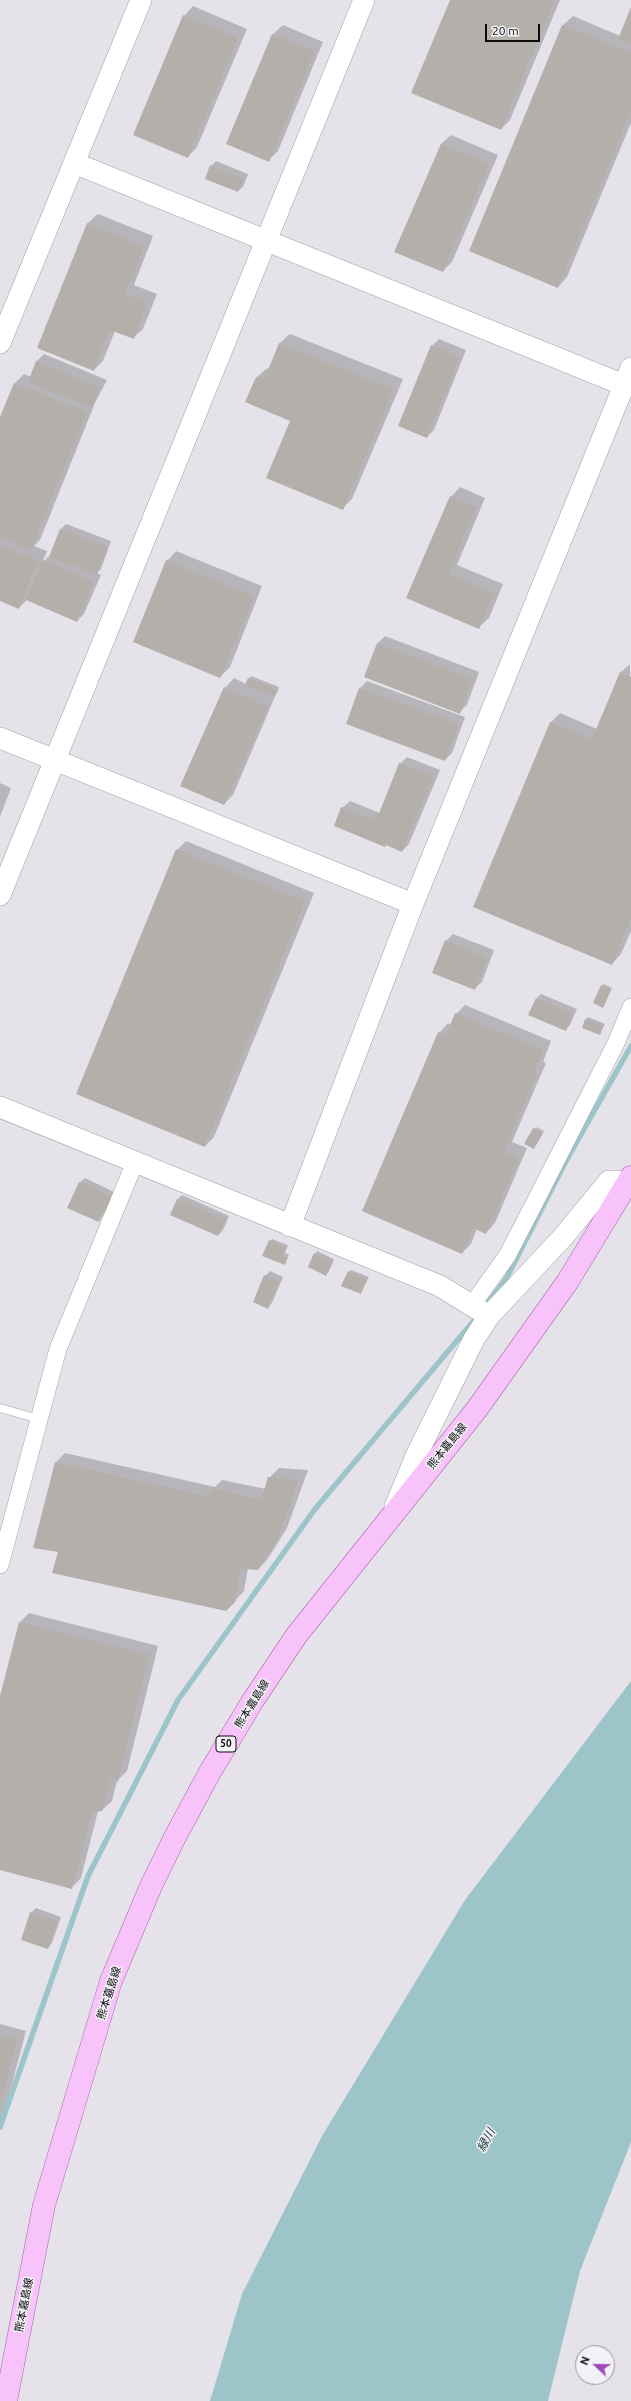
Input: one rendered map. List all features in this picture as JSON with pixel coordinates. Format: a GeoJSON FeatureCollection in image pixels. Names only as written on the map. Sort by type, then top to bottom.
{"type":"FeatureCollection","features":[{"type":"Feature","properties":{"kind":"main road","name":"熊本嘉島線"},"geometry":{"type":"LineString","coordinates":[[6,2401],[44,2205],[111,1981],[151,1886],[210,1772],[252,1702],[296,1636],[477,1409],[516,1356],[568,1281],[630,1180]]}},
{"type":"Feature","properties":{"kind":"street"},"geometry":{"type":"LineString","coordinates":[[0,343],[141,0]]}},
{"type":"Feature","properties":{"kind":"street"},"geometry":{"type":"LineString","coordinates":[[0,895],[56,761],[264,241],[364,0]]}},
{"type":"Feature","properties":{"kind":"street"},"geometry":{"type":"LineString","coordinates":[[74,163],[264,241],[628,376],[413,904],[290,1226]]}},
{"type":"Feature","properties":{"kind":"street"},"geometry":{"type":"LineString","coordinates":[[0,738],[413,904]]}},
{"type":"Feature","properties":{"kind":"street"},"geometry":{"type":"LineString","coordinates":[[390,1518],[416,1456],[474,1339],[480,1311],[616,1043],[631,1007]]}},
{"type":"Feature","properties":{"kind":"street"},"geometry":{"type":"LineString","coordinates":[[0,1107],[440,1286],[480,1311]]}},
{"type":"Feature","properties":{"kind":"street"},"geometry":{"type":"LineString","coordinates":[[0,1565],[58,1349],[135,1162]]}},
{"type":"Feature","properties":{"kind":"street"},"geometry":{"type":"LineString","coordinates":[[480,1311],[563,1237],[609,1181],[630,1180]]}},
{"type":"Feature","properties":{"kind":"lane"},"geometry":{"type":"LineString","coordinates":[[0,1408],[39,1419]]}},
{"type":"Feature","properties":{"kind":"water","name":"緑川"},"geometry":{"type":"Polygon","coordinates":[[[631,1681],[631,2142],[580,2271],[548,2401],[210,2401],[242,2294],[322,2136],[465,1900],[631,1681]]]}},
{"type":"Feature","properties":{"kind":"building"},"geometry":{"type":"Polygon","coordinates":[[[450,0],[550,0],[554,2],[501,130],[411,93],[450,0]]]}},
{"type":"Feature","properties":{"kind":"building"},"geometry":{"type":"Polygon","coordinates":[[[631,7],[631,44],[618,39],[631,7]]]}},
{"type":"Feature","properties":{"kind":"building"},"geometry":{"type":"Polygon","coordinates":[[[183,15],[238,38],[188,158],[133,135],[183,15]]]}},
{"type":"Feature","properties":{"kind":"building"},"geometry":{"type":"Polygon","coordinates":[[[562,25],[631,53],[631,112],[558,288],[469,251],[562,25]]]}},
{"type":"Feature","properties":{"kind":"building"},"geometry":{"type":"Polygon","coordinates":[[[272,34],[315,51],[269,162],[226,144],[272,34]]]}},
{"type":"Feature","properties":{"kind":"building"},"geometry":{"type":"Polygon","coordinates":[[[441,144],[489,164],[443,272],[394,252],[441,144]]]}},
{"type":"Feature","properties":{"kind":"building"},"geometry":{"type":"Polygon","coordinates":[[[210,165],[244,179],[238,192],[205,179],[210,165]]]}},
{"type":"Feature","properties":{"kind":"building"},"geometry":{"type":"Polygon","coordinates":[[[87,223],[144,246],[125,294],[148,303],[134,339],[110,330],[94,371],[37,348],[87,223]]]}},
{"type":"Feature","properties":{"kind":"building"},"geometry":{"type":"Polygon","coordinates":[[[279,343],[394,389],[343,510],[266,478],[290,421],[245,402],[256,377],[264,380],[279,343]]]}},
{"type":"Feature","properties":{"kind":"building"},"geometry":{"type":"Polygon","coordinates":[[[431,345],[460,357],[427,438],[398,426],[431,345]]]}},
{"type":"Feature","properties":{"kind":"building"},"geometry":{"type":"Polygon","coordinates":[[[36,361],[100,387],[92,408],[28,382],[36,361]]]}},
{"type":"Feature","properties":{"kind":"building"},"geometry":{"type":"Polygon","coordinates":[[[14,383],[87,412],[31,550],[0,538],[0,417],[14,383]]]}},
{"type":"Feature","properties":{"kind":"building"},"geometry":{"type":"Polygon","coordinates":[[[450,496],[476,507],[449,574],[494,593],[479,629],[406,598],[450,496]]]}},
{"type":"Feature","properties":{"kind":"building"},"geometry":{"type":"Polygon","coordinates":[[[60,529],[107,546],[97,575],[49,557],[60,529]]]}},
{"type":"Feature","properties":{"kind":"building"},"geometry":{"type":"Polygon","coordinates":[[[0,545],[38,560],[19,609],[0,601],[0,545]]]}},
{"type":"Feature","properties":{"kind":"building"},"geometry":{"type":"Polygon","coordinates":[[[43,560],[94,582],[77,622],[26,600],[43,560]]]}},
{"type":"Feature","properties":{"kind":"building"},"geometry":{"type":"Polygon","coordinates":[[[166,560],[254,596],[220,678],[133,642],[166,560]]]}},
{"type":"Feature","properties":{"kind":"building"},"geometry":{"type":"Polygon","coordinates":[[[377,643],[473,679],[460,714],[364,677],[377,643]]]}},
{"type":"Feature","properties":{"kind":"building"},"geometry":{"type":"Polygon","coordinates":[[[620,672],[631,677],[631,919],[612,965],[473,907],[550,722],[592,739],[620,672]]]}},
{"type":"Feature","properties":{"kind":"building"},"geometry":{"type":"Polygon","coordinates":[[[248,678],[278,690],[274,697],[245,685],[248,678]]]}},
{"type":"Feature","properties":{"kind":"building"},"geometry":{"type":"Polygon","coordinates":[[[224,687],[268,707],[224,805],[180,786],[224,687]]]}},
{"type":"Feature","properties":{"kind":"building"},"geometry":{"type":"Polygon","coordinates":[[[359,688],[459,724],[445,761],[346,724],[359,688]]]}},
{"type":"Feature","properties":{"kind":"building"},"geometry":{"type":"Polygon","coordinates":[[[399,763],[433,777],[402,852],[386,845],[385,847],[334,826],[341,807],[376,821],[399,763]]]}},
{"type":"Feature","properties":{"kind":"building"},"geometry":{"type":"Polygon","coordinates":[[[176,849],[305,902],[205,1147],[76,1094],[176,849]]]}},
{"type":"Feature","properties":{"kind":"building"},"geometry":{"type":"Polygon","coordinates":[[[445,940],[488,958],[475,990],[432,973],[445,940]]]}},
{"type":"Feature","properties":{"kind":"building"},"geometry":{"type":"Polygon","coordinates":[[[601,985],[611,990],[603,1008],[593,1003],[601,985]]]}},
{"type":"Feature","properties":{"kind":"building"},"geometry":{"type":"Polygon","coordinates":[[[536,998],[573,1014],[566,1031],[528,1015],[536,998]]]}},
{"type":"Feature","properties":{"kind":"building"},"geometry":{"type":"Polygon","coordinates":[[[455,1013],[543,1050],[534,1072],[537,1073],[504,1151],[519,1158],[486,1234],[473,1228],[462,1254],[362,1211],[438,1032],[446,1035],[455,1013]]]}},
{"type":"Feature","properties":{"kind":"building"},"geometry":{"type":"Polygon","coordinates":[[[585,1019],[603,1026],[600,1035],[582,1028],[585,1019]]]}},
{"type":"Feature","properties":{"kind":"building"},"geometry":{"type":"Polygon","coordinates":[[[533,1128],[543,1133],[534,1149],[524,1144],[533,1128]]]}},
{"type":"Feature","properties":{"kind":"building"},"geometry":{"type":"Polygon","coordinates":[[[79,1182],[112,1197],[99,1222],[67,1208],[79,1182]]]}},
{"type":"Feature","properties":{"kind":"building"},"geometry":{"type":"Polygon","coordinates":[[[177,1199],[225,1220],[218,1236],[170,1215],[177,1199]]]}},
{"type":"Feature","properties":{"kind":"building"},"geometry":{"type":"Polygon","coordinates":[[[269,1240],[286,1247],[283,1256],[288,1257],[285,1265],[262,1256],[269,1240]]]}},
{"type":"Feature","properties":{"kind":"building"},"geometry":{"type":"Polygon","coordinates":[[[314,1253],[333,1262],[326,1276],[308,1267],[314,1253]]]}},
{"type":"Feature","properties":{"kind":"building"},"geometry":{"type":"Polygon","coordinates":[[[348,1271],[367,1280],[361,1294],[341,1286],[348,1271]]]}},
{"type":"Feature","properties":{"kind":"building"},"geometry":{"type":"Polygon","coordinates":[[[264,1275],[279,1281],[268,1309],[253,1302],[264,1275]]]}},
{"type":"Feature","properties":{"kind":"building"},"geometry":{"type":"Polygon","coordinates":[[[55,1462],[207,1496],[212,1488],[261,1500],[268,1477],[299,1480],[278,1538],[258,1570],[241,1569],[235,1602],[226,1611],[52,1573],[58,1552],[33,1548],[55,1462]]]}},
{"type":"Feature","properties":{"kind":"building"},"geometry":{"type":"Polygon","coordinates":[[[19,1622],[149,1655],[118,1782],[112,1777],[102,1811],[91,1813],[72,1889],[0,1870],[0,1696],[19,1622]]]}},
{"type":"Feature","properties":{"kind":"building"},"geometry":{"type":"Polygon","coordinates":[[[30,1912],[57,1921],[48,1949],[21,1940],[30,1912]]]}},
{"type":"Feature","properties":{"kind":"building"},"geometry":{"type":"Polygon","coordinates":[[[0,2036],[17,2040],[0,2104],[0,2036]]]}},
{"type":"Feature","properties":{"kind":"waterway"},"geometry":{"type":"LineString","coordinates":[[487,1304],[506,1279],[566,1161],[631,1046]]}},
{"type":"Feature","properties":{"kind":"waterway"},"geometry":{"type":"LineString","coordinates":[[0,2127],[88,1876],[178,1700],[315,1509],[477,1317]]}}]}
